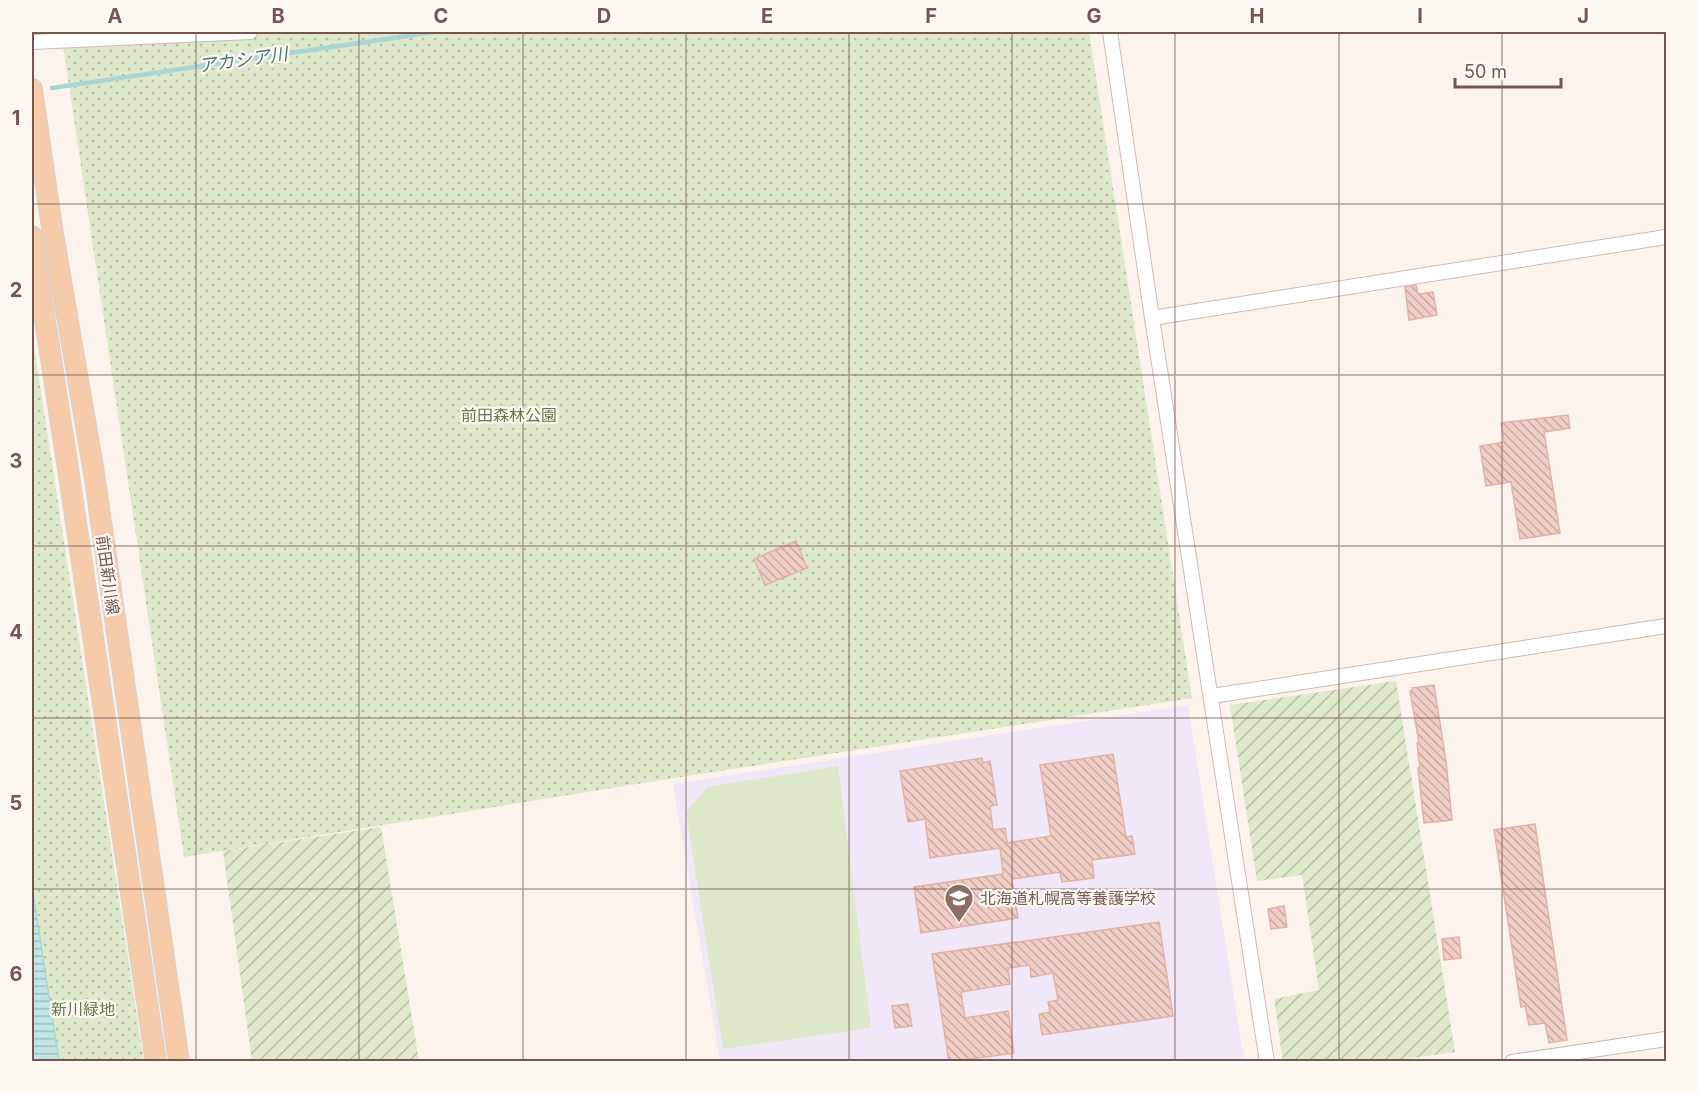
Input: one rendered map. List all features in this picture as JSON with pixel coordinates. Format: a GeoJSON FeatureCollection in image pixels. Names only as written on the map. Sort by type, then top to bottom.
{"type":"FeatureCollection","features":[{"type":"Feature","properties":{"kind":"main road","name":"前田新川線"},"geometry":{"type":"LineString","coordinates":[[32,89],[52,228],[93,473],[179,1062]]}},
{"type":"Feature","properties":{"kind":"main road","name":"前田新川線"},"geometry":{"type":"LineString","coordinates":[[32,236],[156,1062]]}},
{"type":"Feature","properties":{"kind":"street"},"geometry":{"type":"LineString","coordinates":[[32,42],[250,32]]}},
{"type":"Feature","properties":{"kind":"street"},"geometry":{"type":"LineString","coordinates":[[1110,32],[1267,1062]]}},
{"type":"Feature","properties":{"kind":"street"},"geometry":{"type":"LineString","coordinates":[[1152,318],[1666,237]]}},
{"type":"Feature","properties":{"kind":"street"},"geometry":{"type":"LineString","coordinates":[[1212,696],[1666,626]]}},
{"type":"Feature","properties":{"kind":"street"},"geometry":{"type":"LineString","coordinates":[[1512,1062],[1666,1039]]}},
{"type":"Feature","properties":{"kind":"shaded area","name":"北海道札幌高等養護学校"},"geometry":{"type":"Polygon","coordinates":[[[1188,705],[1244,1061],[720,1061],[673,784],[1188,705]]]}},
{"type":"Feature","properties":{"kind":"green space","name":"前田森林公園"},"geometry":{"type":"Polygon","coordinates":[[[61,32],[1089,32],[1192,698],[184,857],[61,32]]]}},
{"type":"Feature","properties":{"kind":"green space","name":"新川緑地"},"geometry":{"type":"Polygon","coordinates":[[[32,333],[137,1016],[144,1061],[32,1061],[32,333]]]}},
{"type":"Feature","properties":{"kind":"green space"},"geometry":{"type":"Polygon","coordinates":[[[1396,681],[1455,1052],[1386,1062],[1283,1061],[1274,999],[1319,990],[1302,875],[1257,881],[1230,705],[1396,681]]]}},
{"type":"Feature","properties":{"kind":"green space"},"geometry":{"type":"Polygon","coordinates":[[[838,766],[871,1028],[723,1049],[686,812],[707,787],[838,766]]]}},
{"type":"Feature","properties":{"kind":"green space"},"geometry":{"type":"Polygon","coordinates":[[[381,827],[419,1061],[252,1061],[223,851],[381,827]]]}},
{"type":"Feature","properties":{"kind":"water"},"geometry":{"type":"Polygon","coordinates":[[[32,886],[59,1061],[32,1061],[32,886]]]}},
{"type":"Feature","properties":{"kind":"building"},"geometry":{"type":"Polygon","coordinates":[[[1416,285],[1418,294],[1433,292],[1437,315],[1409,320],[1405,287],[1416,285]]]}},
{"type":"Feature","properties":{"kind":"building"},"geometry":{"type":"Polygon","coordinates":[[[1568,415],[1570,428],[1544,432],[1560,533],[1520,539],[1511,482],[1486,486],[1480,446],[1504,442],[1501,423],[1568,415]]]}},
{"type":"Feature","properties":{"kind":"building"},"geometry":{"type":"Polygon","coordinates":[[[796,541],[807,568],[765,585],[754,559],[796,541]]]}},
{"type":"Feature","properties":{"kind":"building"},"geometry":{"type":"Polygon","coordinates":[[[1434,685],[1446,761],[1452,820],[1424,823],[1418,768],[1420,768],[1417,743],[1419,743],[1410,691],[1412,688],[1434,685]]]}},
{"type":"Feature","properties":{"kind":"building"},"geometry":{"type":"Polygon","coordinates":[[[1113,754],[1126,837],[1132,836],[1135,854],[1092,860],[1094,878],[1062,882],[1060,872],[1012,879],[1018,918],[921,933],[914,887],[1003,874],[1000,848],[930,858],[925,819],[908,822],[900,771],[982,758],[983,763],[990,761],[997,805],[990,806],[993,830],[1005,828],[1007,843],[1051,836],[1040,765],[1113,754]]]}},
{"type":"Feature","properties":{"kind":"building"},"geometry":{"type":"Polygon","coordinates":[[[1535,824],[1567,1040],[1549,1043],[1545,1023],[1529,1025],[1525,1006],[1521,1007],[1494,830],[1535,824]]]}},
{"type":"Feature","properties":{"kind":"building"},"geometry":{"type":"Polygon","coordinates":[[[1284,906],[1287,927],[1271,929],[1268,909],[1284,906]]]}},
{"type":"Feature","properties":{"kind":"building"},"geometry":{"type":"Polygon","coordinates":[[[1159,922],[1173,1016],[1042,1035],[1039,1014],[1050,1012],[1048,1002],[1058,1000],[1053,973],[1031,977],[1030,965],[1008,968],[1010,984],[961,992],[965,1018],[1008,1011],[1014,1053],[949,1062],[932,954],[1159,922]]]}},
{"type":"Feature","properties":{"kind":"building"},"geometry":{"type":"Polygon","coordinates":[[[1459,937],[1461,958],[1444,960],[1442,939],[1459,937]]]}},
{"type":"Feature","properties":{"kind":"building"},"geometry":{"type":"Polygon","coordinates":[[[908,1004],[912,1026],[895,1028],[892,1006],[908,1004]]]}},
{"type":"Feature","properties":{"kind":"waterway","name":"アカシア川"},"geometry":{"type":"LineString","coordinates":[[52,88],[434,32]]}},
{"type":"Feature","properties":{"kind":"place","name":"北海道札幌高等養護学校"},"geometry":{"type":"Point","coordinates":[959,924]}}]}
